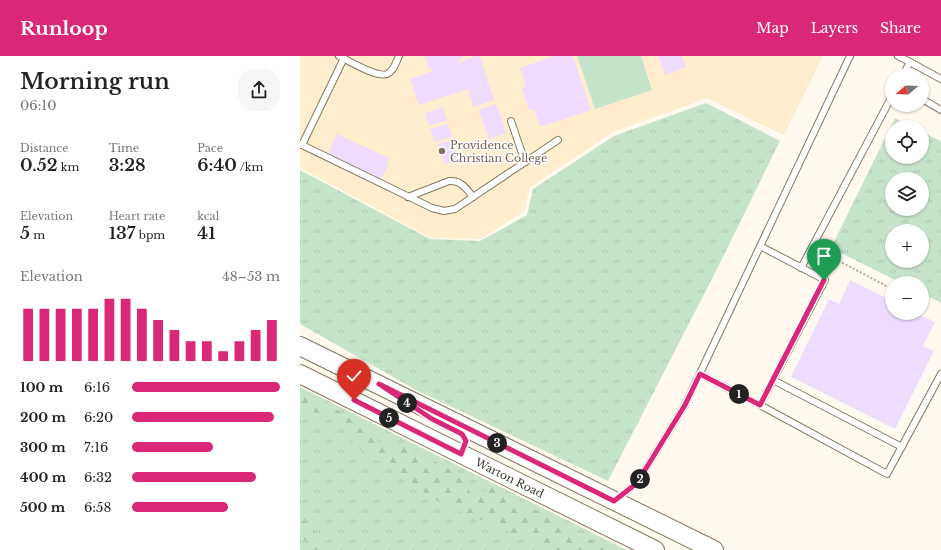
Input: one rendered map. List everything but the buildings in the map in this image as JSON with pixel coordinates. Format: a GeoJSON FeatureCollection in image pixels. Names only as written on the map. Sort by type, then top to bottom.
{"type":"FeatureCollection","features":[{"type":"Feature","properties":{"kind":"main road"},"geometry":{"type":"LineString","coordinates":[[300,346],[714,550]]}},
{"type":"Feature","properties":{"kind":"main road","name":"Warton Road"},"geometry":{"type":"LineString","coordinates":[[300,374],[655,550]]}},
{"type":"Feature","properties":{"kind":"main road"},"geometry":{"type":"LineString","coordinates":[[379,384],[432,419],[462,434],[466,441],[461,454]]}},
{"type":"Feature","properties":{"kind":"main road"},"geometry":{"type":"LineString","coordinates":[[603,524],[614,501]]}},
{"type":"Feature","properties":{"kind":"lane"},"geometry":{"type":"LineString","coordinates":[[399,56],[392,70],[386,74],[379,75],[342,57],[301,145],[408,197],[432,208],[444,211],[455,209],[558,140]]}},
{"type":"Feature","properties":{"kind":"lane"},"geometry":{"type":"LineString","coordinates":[[614,501],[637,483],[685,405],[850,56]]}},
{"type":"Feature","properties":{"kind":"lane"},"geometry":{"type":"LineString","coordinates":[[903,68],[904,58],[941,80]]}},
{"type":"Feature","properties":{"kind":"lane"},"geometry":{"type":"LineString","coordinates":[[929,103],[941,110]]}},
{"type":"Feature","properties":{"kind":"lane"},"geometry":{"type":"LineString","coordinates":[[801,268],[885,109]]}},
{"type":"Feature","properties":{"kind":"lane"},"geometry":{"type":"LineString","coordinates":[[510,121],[525,162]]}},
{"type":"Feature","properties":{"kind":"lane"},"geometry":{"type":"LineString","coordinates":[[408,197],[449,181],[456,180],[473,196]]}},
{"type":"Feature","properties":{"kind":"lane"},"geometry":{"type":"LineString","coordinates":[[760,246],[824,280],[760,405]]}},
{"type":"Feature","properties":{"kind":"lane"},"geometry":{"type":"LineString","coordinates":[[700,374],[887,474],[941,374]]}},
{"type":"Feature","properties":{"kind":"lane"},"geometry":{"type":"LineString","coordinates":[[773,380],[902,447]]}},
{"type":"Feature","properties":{"kind":"path"},"geometry":{"type":"LineString","coordinates":[[819,277],[839,261],[885,285]]}},
{"type":"Feature","properties":{"kind":"shaded area","name":"Providence Christian College"},"geometry":{"type":"Polygon","coordinates":[[[300,56],[823,56],[784,135],[707,98],[613,132],[529,188],[525,211],[481,239],[431,238],[300,168],[300,56]]]}},
{"type":"Feature","properties":{"kind":"green space"},"geometry":{"type":"Polygon","coordinates":[[[577,56],[641,56],[652,90],[595,109],[577,56]]]}},
{"type":"Feature","properties":{"kind":"green space"},"geometry":{"type":"Polygon","coordinates":[[[706,103],[780,141],[719,265],[608,481],[416,390],[300,324],[300,170],[430,239],[480,241],[527,215],[533,189],[614,136],[706,103]]]}},
{"type":"Feature","properties":{"kind":"green space"},"geometry":{"type":"Polygon","coordinates":[[[929,135],[941,141],[941,303],[929,297],[929,276],[887,276],[831,248],[885,138],[885,164],[929,164],[929,135]]]}},
{"type":"Feature","properties":{"kind":"green space"},"geometry":{"type":"Polygon","coordinates":[[[300,387],[627,550],[300,550],[300,387]]]}},
{"type":"Feature","properties":{"kind":"green space"},"geometry":{"type":"Polygon","coordinates":[[[300,394],[367,424],[376,440],[395,448],[404,445],[466,478],[470,493],[482,492],[491,486],[610,550],[547,550],[529,539],[451,508],[430,497],[396,471],[371,457],[354,444],[346,427],[300,405],[300,394]]]}},
{"type":"Feature","properties":{"kind":"green space"},"geometry":{"type":"Polygon","coordinates":[[[300,513],[320,539],[333,550],[314,550],[300,535],[300,513]]]}},
{"type":"Feature","properties":{"kind":"place","name":"Providence Christian College"},"geometry":{"type":"Point","coordinates":[442,151]}},
{"type":"Feature","properties":{"kind":"route"},"geometry":{"type":"LineString","coordinates":[[354,400],[461,454],[466,441],[462,434],[432,419],[379,384],[614,501],[637,483],[685,405],[700,374],[760,405],[824,280]]}}]}
